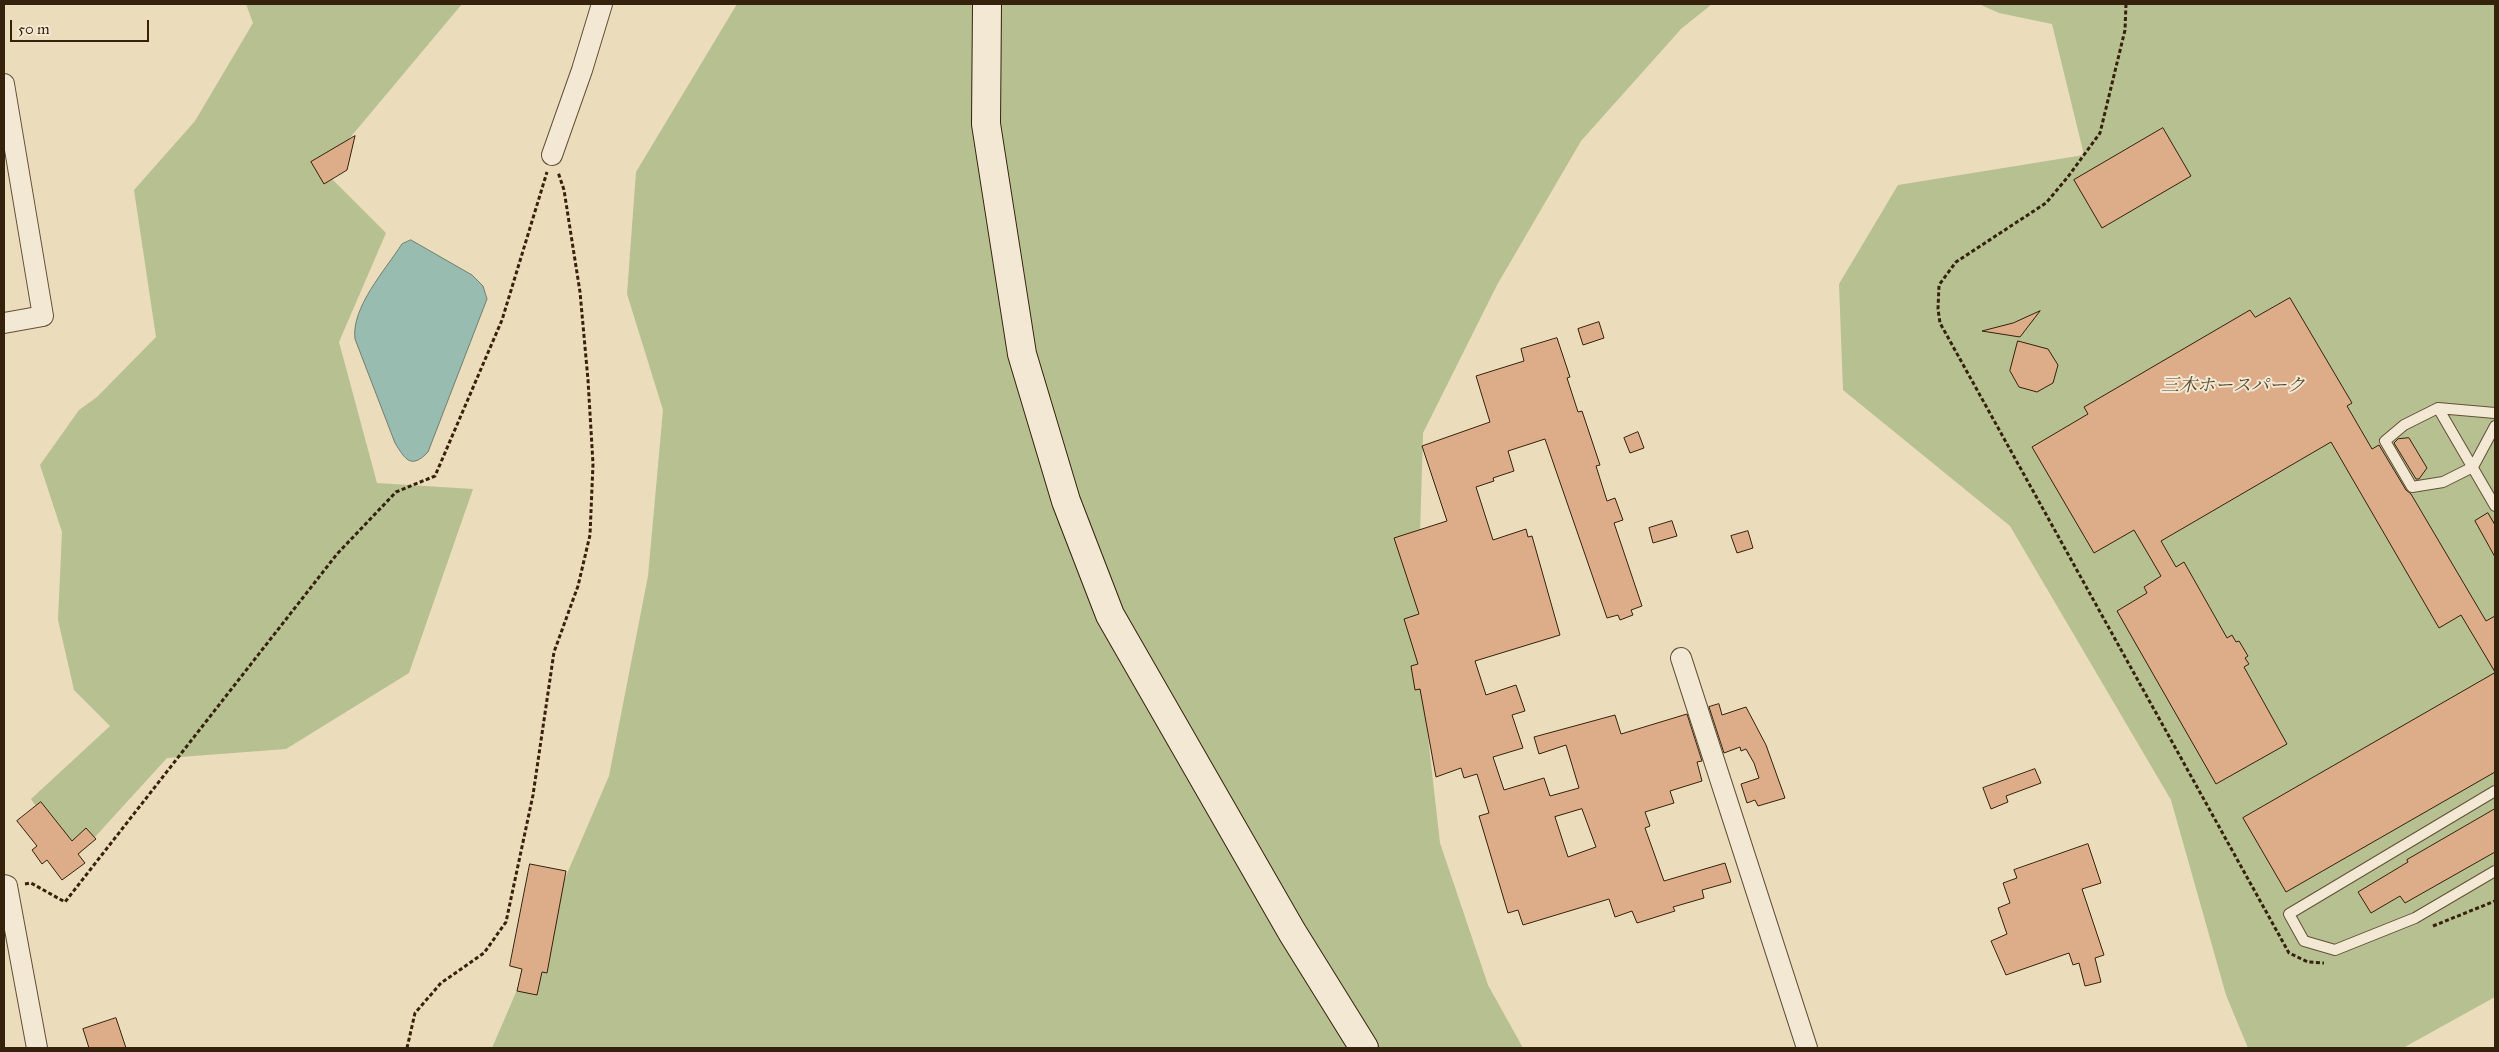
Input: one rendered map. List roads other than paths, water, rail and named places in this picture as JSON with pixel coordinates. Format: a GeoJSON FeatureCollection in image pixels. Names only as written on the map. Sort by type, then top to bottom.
{"type":"FeatureCollection","features":[{"type":"Feature","properties":{"kind":"street"},"geometry":{"type":"LineString","coordinates":[[552,155],[582,70],[602,4]]}},
{"type":"Feature","properties":{"kind":"street"},"geometry":{"type":"LineString","coordinates":[[987,4],[986,124],[1022,354],[1066,501],[1110,615],[1292,932],[1364,1048]]}},
{"type":"Feature","properties":{"kind":"street"},"geometry":{"type":"LineString","coordinates":[[4,84],[43,316],[4,323]]}},
{"type":"Feature","properties":{"kind":"street"},"geometry":{"type":"LineString","coordinates":[[1680,658],[1807,1048]]}},
{"type":"Feature","properties":{"kind":"street"},"geometry":{"type":"LineString","coordinates":[[6,886],[36,1048]]}},
{"type":"Feature","properties":{"kind":"lane"},"geometry":{"type":"LineString","coordinates":[[2495,413],[2438,408],[2404,426],[2385,441],[2412,487],[2443,482],[2473,467],[2495,426]]}},
{"type":"Feature","properties":{"kind":"lane"},"geometry":{"type":"LineString","coordinates":[[2438,408],[2495,506]]}},
{"type":"Feature","properties":{"kind":"lane"},"geometry":{"type":"LineString","coordinates":[[2495,792],[2289,914],[2304,941],[2335,950],[2414,918],[2495,871]]}},
{"type":"Feature","properties":{"kind":"water"},"geometry":{"type":"Polygon","coordinates":[[[411,240],[472,275],[483,286],[487,299],[428,452],[413,461],[405,458],[395,443],[355,339],[355,327],[364,302],[402,244],[411,240]]]}},
{"type":"Feature","properties":{"kind":"park label","name":"三木ホースパーク"},"geometry":{"type":"Point","coordinates":[2233,387]}}]}
